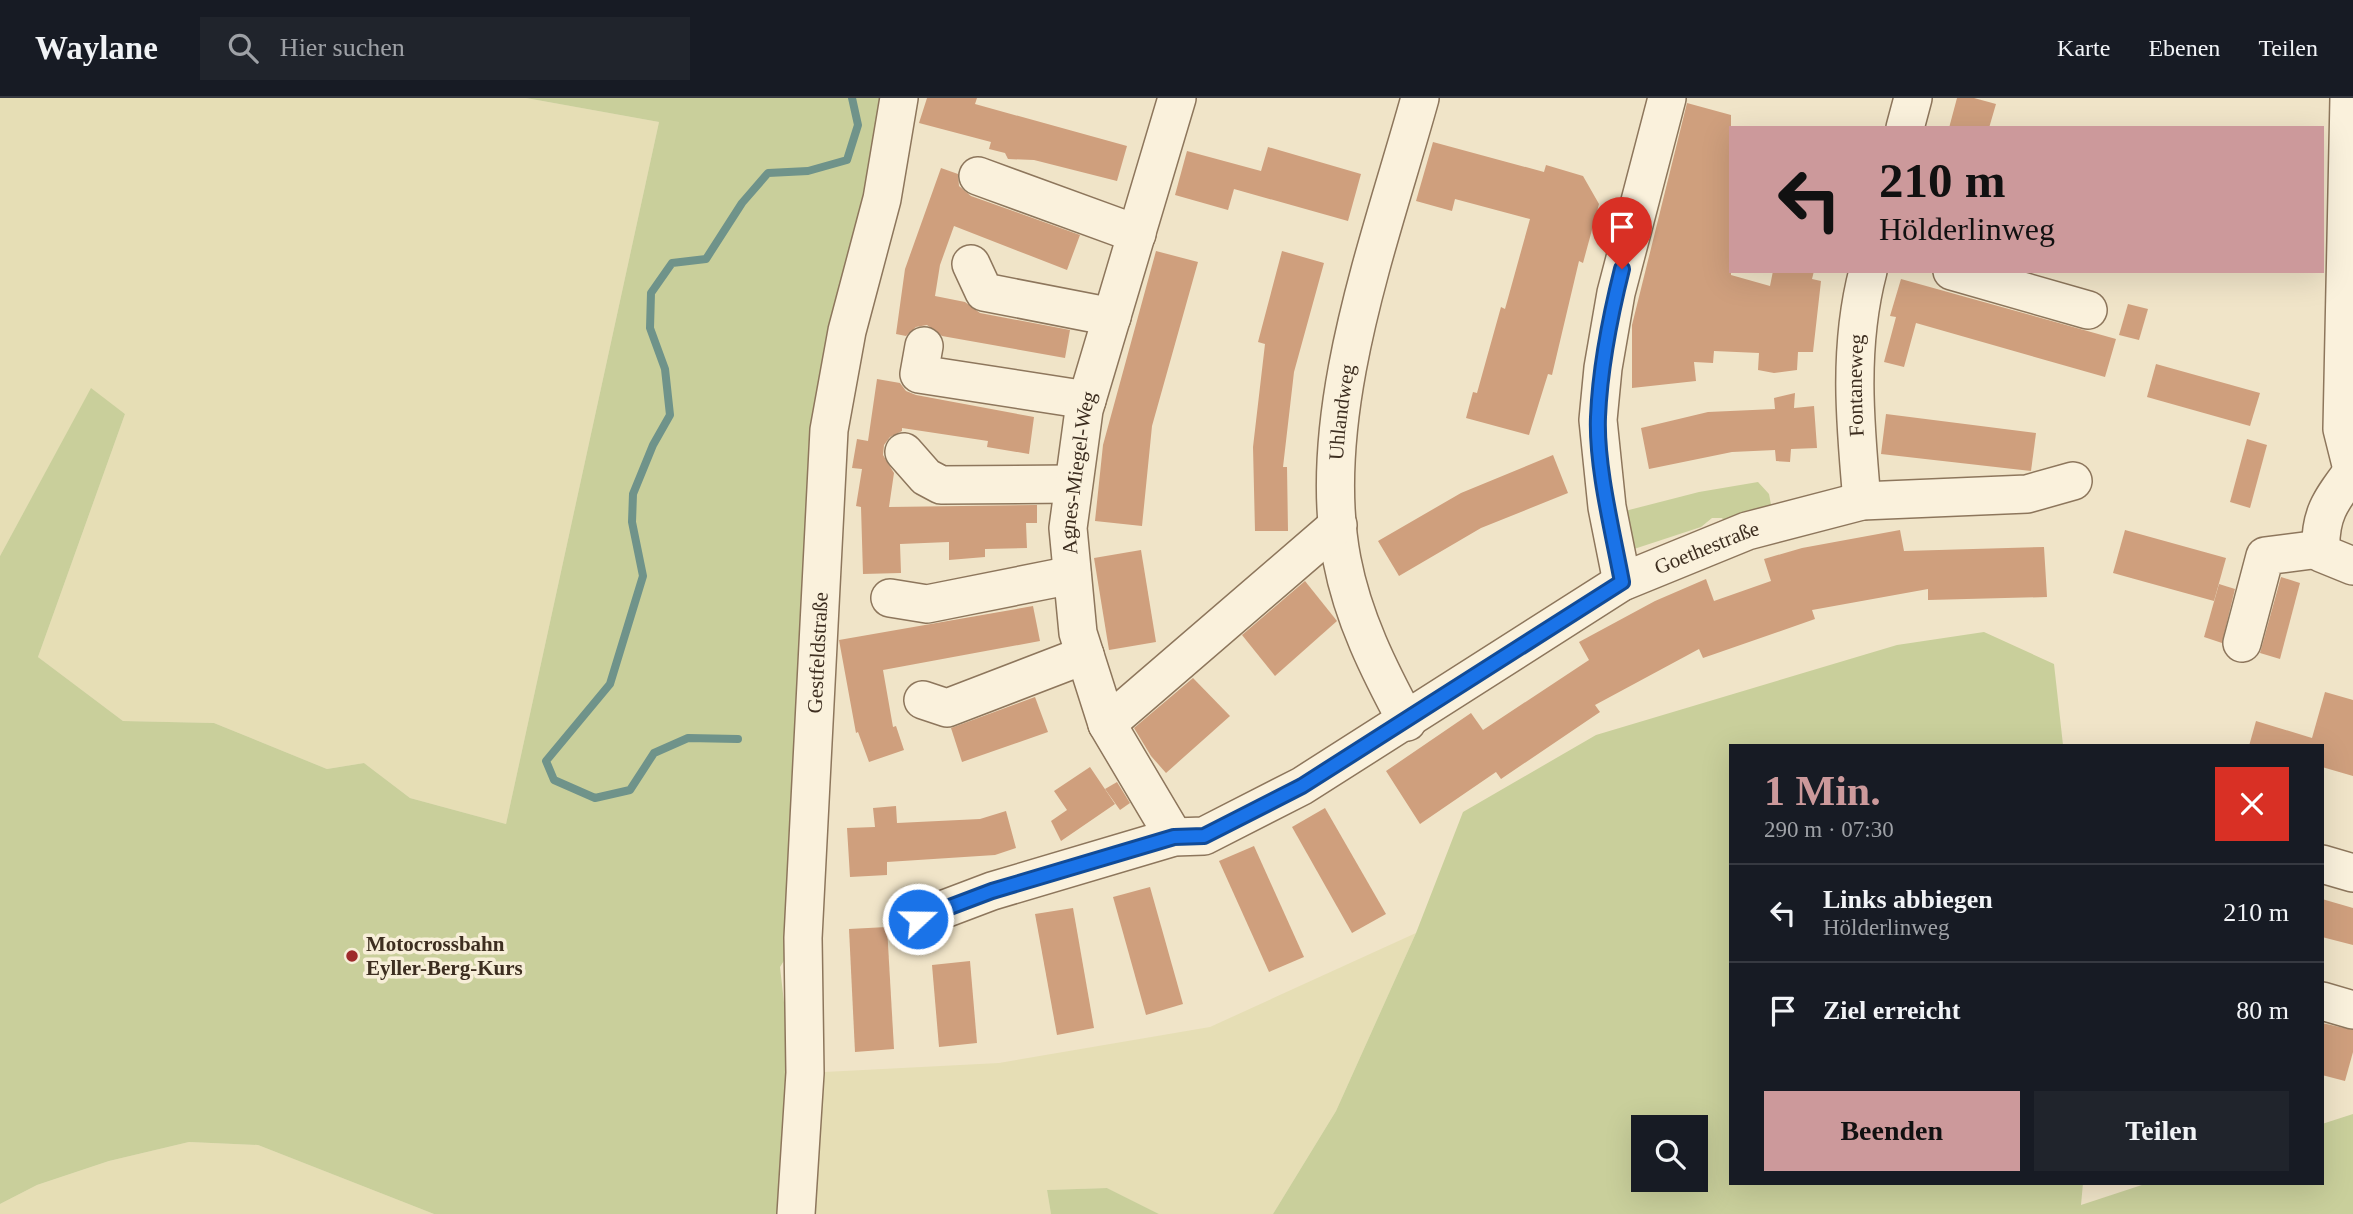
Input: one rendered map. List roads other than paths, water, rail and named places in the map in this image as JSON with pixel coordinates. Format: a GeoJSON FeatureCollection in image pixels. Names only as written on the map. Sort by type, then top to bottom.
{"type":"FeatureCollection","features":[{"type":"Feature","properties":{"kind":"street","name":"Gestfeldstraße"},"geometry":{"type":"LineString","coordinates":[[796,1214],[805,1073],[803,938],[829,430],[847,331],[882,199],[900,98]]}},
{"type":"Feature","properties":{"kind":"street","name":"Agnes-Miegel-Weg"},"geometry":{"type":"LineString","coordinates":[[1174,837],[1107,724],[1078,634],[1068,528],[1087,400],[1177,98]]}},
{"type":"Feature","properties":{"kind":"street","name":"Uhlandweg"},"geometry":{"type":"LineString","coordinates":[[1407,722],[1367,646],[1342,560],[1338,525],[1338,424],[1349,359],[1420,98]]}},
{"type":"Feature","properties":{"kind":"street"},"geometry":{"type":"LineString","coordinates":[[1622,582],[1607,507],[1598,420],[1602,368],[1616,293],[1667,98]]}},
{"type":"Feature","properties":{"kind":"street"},"geometry":{"type":"LineString","coordinates":[[1906,126],[1913,98]]}},
{"type":"Feature","properties":{"kind":"street"},"geometry":{"type":"LineString","coordinates":[[2350,98],[2349,337],[2342,429],[2352,473],[2326,506],[2320,553],[2353,566]]}},
{"type":"Feature","properties":{"kind":"street"},"geometry":{"type":"LineString","coordinates":[[978,176],[1137,234]]}},
{"type":"Feature","properties":{"kind":"street"},"geometry":{"type":"LineString","coordinates":[[971,264],[984,292],[1112,317]]}},
{"type":"Feature","properties":{"kind":"street","name":"Fontaneweg"},"geometry":{"type":"LineString","coordinates":[[1862,501],[1853,402],[1858,308],[1867,273]]}},
{"type":"Feature","properties":{"kind":"street"},"geometry":{"type":"LineString","coordinates":[[1959,273],[2088,310]]}},
{"type":"Feature","properties":{"kind":"street"},"geometry":{"type":"LineString","coordinates":[[924,346],[919,374],[1087,400]]}},
{"type":"Feature","properties":{"kind":"street"},"geometry":{"type":"LineString","coordinates":[[904,452],[926,477],[941,485],[1073,484]]}},
{"type":"Feature","properties":{"kind":"street","name":"Goethestraße"},"geometry":{"type":"LineString","coordinates":[[918,919],[992,891],[1174,837],[1204,836],[1302,786],[1407,722],[1622,582],[1747,531],[1862,501],[2027,494],[2073,481]]}},
{"type":"Feature","properties":{"kind":"street"},"geometry":{"type":"LineString","coordinates":[[1107,724],[1338,525]]}},
{"type":"Feature","properties":{"kind":"street"},"geometry":{"type":"LineString","coordinates":[[2242,643],[2265,556],[2320,549]]}},
{"type":"Feature","properties":{"kind":"street"},"geometry":{"type":"LineString","coordinates":[[890,598],[927,604],[1072,575]]}},
{"type":"Feature","properties":{"kind":"street"},"geometry":{"type":"LineString","coordinates":[[923,699],[947,708],[1085,655]]}},
{"type":"Feature","properties":{"kind":"street"},"geometry":{"type":"LineString","coordinates":[[2324,865],[2353,873]]}},
{"type":"Feature","properties":{"kind":"street"},"geometry":{"type":"LineString","coordinates":[[2324,1002],[2353,1010]]}},
{"type":"Feature","properties":{"kind":"waterway"},"geometry":{"type":"LineString","coordinates":[[738,739],[688,738],[654,753],[630,790],[595,798],[554,780],[546,761],[610,684],[643,576],[632,522],[633,494],[653,445],[670,415],[665,369],[650,328],[651,293],[672,263],[706,259],[742,203],[768,173],[808,171],[847,160],[858,125],[852,98]]}},
{"type":"Feature","properties":{"kind":"place","name":"Motocrossbahn Eyller-Berg-Kurs"},"geometry":{"type":"Point","coordinates":[352,956]}}]}
